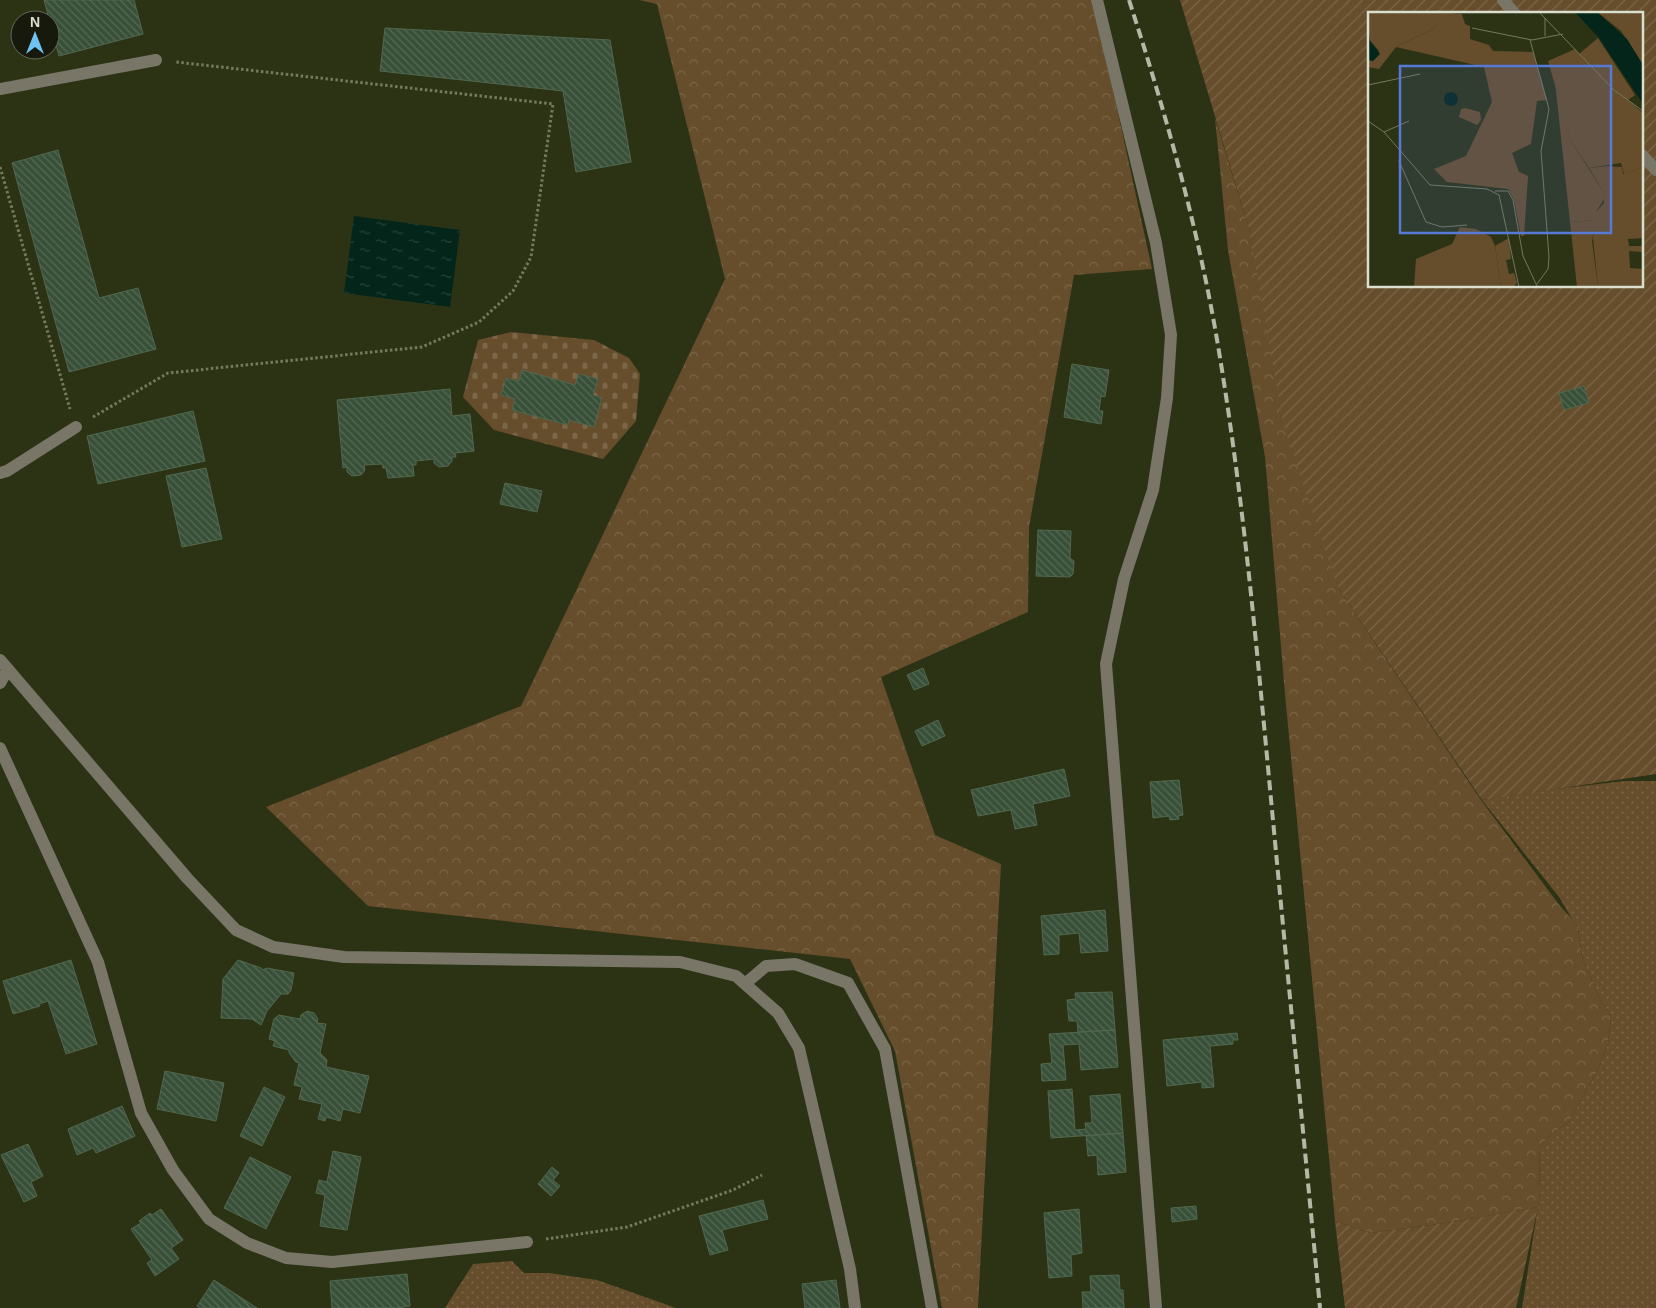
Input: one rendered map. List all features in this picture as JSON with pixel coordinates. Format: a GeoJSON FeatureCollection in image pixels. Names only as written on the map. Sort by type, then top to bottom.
{"type":"FeatureCollection","features":[{"type":"Feature","properties":{"kind":"street"},"geometry":{"type":"LineString","coordinates":[[1097,0],[1156,243],[1171,336],[1167,398],[1153,490],[1124,579],[1106,664],[1156,1308]]}},
{"type":"Feature","properties":{"kind":"street"},"geometry":{"type":"LineString","coordinates":[[1503,0],[1513,12]]}},
{"type":"Feature","properties":{"kind":"street"},"geometry":{"type":"LineString","coordinates":[[0,90],[156,60]]}},
{"type":"Feature","properties":{"kind":"street"},"geometry":{"type":"LineString","coordinates":[[1644,157],[1656,170]]}},
{"type":"Feature","properties":{"kind":"street"},"geometry":{"type":"LineString","coordinates":[[0,473],[7,471],[76,427]]}},
{"type":"Feature","properties":{"kind":"street"},"geometry":{"type":"LineString","coordinates":[[0,683],[4,665]]}},
{"type":"Feature","properties":{"kind":"street"},"geometry":{"type":"LineString","coordinates":[[4,665],[187,878],[236,930],[273,947],[344,957],[680,962],[736,976],[746,983],[778,1013],[799,1048],[850,1269],[855,1308]]}},
{"type":"Feature","properties":{"kind":"street"},"geometry":{"type":"LineString","coordinates":[[0,748],[98,962],[141,1112],[173,1170],[209,1219],[247,1243],[286,1258],[332,1262],[527,1242]]}},
{"type":"Feature","properties":{"kind":"street"},"geometry":{"type":"LineString","coordinates":[[746,983],[766,966],[795,964],[848,983],[886,1049],[932,1308]]}},
{"type":"Feature","properties":{"kind":"path"},"geometry":{"type":"LineString","coordinates":[[0,167],[76,427],[168,373],[422,347],[479,322],[513,291],[530,257],[554,104],[156,60]]}},
{"type":"Feature","properties":{"kind":"path"},"geometry":{"type":"LineString","coordinates":[[527,1242],[627,1226],[733,1190],[762,1175]]}},
{"type":"Feature","properties":{"kind":"green space"},"geometry":{"type":"Polygon","coordinates":[[[639,0],[1091,0],[1115,99],[1152,269],[1074,275],[1029,527],[1028,612],[881,677],[935,835],[1001,864],[978,1308],[942,1308],[895,1051],[850,959],[368,906],[266,807],[521,706],[725,279],[657,4],[639,0]]]}},
{"type":"Feature","properties":{"kind":"green space"},"geometry":{"type":"Polygon","coordinates":[[[1180,0],[1656,0],[1656,774],[1482,800],[1338,588],[1284,427],[1249,229],[1180,0]]]}},
{"type":"Feature","properties":{"kind":"green space"},"geometry":{"type":"Polygon","coordinates":[[[1215,118],[1249,229],[1338,588],[1481,800],[1560,906],[1573,920],[1578,929],[1582,957],[1598,995],[1611,1016],[1608,1044],[1597,1071],[1569,1122],[1553,1133],[1539,1147],[1540,1193],[1538,1207],[1446,1223],[1370,1233],[1335,1221],[1285,694],[1265,457],[1228,250],[1215,118]]]}},
{"type":"Feature","properties":{"kind":"green space"},"geometry":{"type":"Polygon","coordinates":[[[511,332],[594,340],[629,358],[640,374],[636,421],[603,459],[494,430],[463,397],[478,340],[511,332]],[[522,371],[519,381],[506,378],[501,395],[515,399],[512,410],[567,425],[569,420],[594,426],[602,398],[593,395],[597,379],[579,374],[575,385],[522,371]]]}},
{"type":"Feature","properties":{"kind":"green space"},"geometry":{"type":"Polygon","coordinates":[[[1625,781],[1656,781],[1656,1308],[1522,1308],[1540,1193],[1539,1147],[1553,1133],[1569,1122],[1597,1071],[1608,1044],[1611,1016],[1598,995],[1582,957],[1578,929],[1559,897],[1482,800],[1625,781]]]}},
{"type":"Feature","properties":{"kind":"green space"},"geometry":{"type":"Polygon","coordinates":[[[1538,1207],[1516,1308],[1345,1308],[1335,1221],[1370,1233],[1446,1223],[1538,1207]]]}},
{"type":"Feature","properties":{"kind":"green space"},"geometry":{"type":"Polygon","coordinates":[[[512,1261],[524,1273],[549,1273],[597,1280],[676,1308],[445,1308],[473,1264],[512,1261]]]}},
{"type":"Feature","properties":{"kind":"water"},"geometry":{"type":"Polygon","coordinates":[[[354,216],[460,230],[450,307],[344,293],[354,216]]]}},
{"type":"Feature","properties":{"kind":"building"},"geometry":{"type":"Polygon","coordinates":[[[44,0],[134,0],[143,34],[60,56],[60,10],[47,10],[44,0]]]}},
{"type":"Feature","properties":{"kind":"building"},"geometry":{"type":"Polygon","coordinates":[[[385,28],[610,40],[631,162],[576,172],[563,91],[380,71],[385,28]]]}},
{"type":"Feature","properties":{"kind":"building"},"geometry":{"type":"Polygon","coordinates":[[[58,150],[99,298],[138,288],[156,349],[69,372],[12,163],[58,150]]]}},
{"type":"Feature","properties":{"kind":"building"},"geometry":{"type":"Polygon","coordinates":[[[1072,364],[1109,370],[1105,397],[1101,396],[1099,411],[1103,411],[1101,424],[1064,417],[1072,364]]]}},
{"type":"Feature","properties":{"kind":"building"},"geometry":{"type":"Polygon","coordinates":[[[522,370],[575,385],[579,374],[598,379],[593,395],[602,398],[594,427],[569,420],[568,425],[512,410],[515,399],[501,395],[506,378],[519,381],[522,370]]]}},
{"type":"Feature","properties":{"kind":"building"},"geometry":{"type":"Polygon","coordinates":[[[1584,386],[1589,403],[1564,410],[1559,393],[1584,386]]]}},
{"type":"Feature","properties":{"kind":"building"},"geometry":{"type":"Polygon","coordinates":[[[450,389],[452,416],[470,414],[474,451],[455,453],[456,457],[452,457],[452,461],[448,466],[439,467],[434,463],[434,459],[416,461],[416,465],[413,465],[414,476],[388,478],[386,468],[383,468],[382,464],[364,465],[365,470],[361,475],[352,476],[347,472],[347,467],[343,468],[337,400],[450,389]]]}},
{"type":"Feature","properties":{"kind":"building"},"geometry":{"type":"Polygon","coordinates":[[[193,411],[205,461],[98,484],[87,436],[193,411]]]}},
{"type":"Feature","properties":{"kind":"building"},"geometry":{"type":"Polygon","coordinates":[[[206,468],[222,539],[182,547],[166,476],[206,468]]]}},
{"type":"Feature","properties":{"kind":"building"},"geometry":{"type":"Polygon","coordinates":[[[505,483],[542,491],[537,512],[500,504],[505,483]]]}},
{"type":"Feature","properties":{"kind":"building"},"geometry":{"type":"Polygon","coordinates":[[[1038,530],[1071,531],[1070,558],[1074,561],[1073,574],[1070,577],[1036,576],[1038,530]]]}},
{"type":"Feature","properties":{"kind":"building"},"geometry":{"type":"Polygon","coordinates":[[[923,668],[929,684],[914,690],[907,675],[923,668]]]}},
{"type":"Feature","properties":{"kind":"building"},"geometry":{"type":"Polygon","coordinates":[[[938,720],[945,736],[922,746],[915,731],[938,720]]]}},
{"type":"Feature","properties":{"kind":"building"},"geometry":{"type":"Polygon","coordinates":[[[1064,769],[1070,796],[1033,804],[1037,825],[1015,829],[1011,810],[978,816],[971,790],[1064,769]]]}},
{"type":"Feature","properties":{"kind":"building"},"geometry":{"type":"Polygon","coordinates":[[[1179,780],[1183,815],[1178,816],[1179,819],[1170,820],[1169,816],[1153,818],[1150,782],[1179,780]]]}},
{"type":"Feature","properties":{"kind":"building"},"geometry":{"type":"Polygon","coordinates":[[[1105,910],[1108,951],[1081,953],[1079,933],[1059,935],[1059,954],[1044,955],[1041,916],[1105,910]]]}},
{"type":"Feature","properties":{"kind":"building"},"geometry":{"type":"Polygon","coordinates":[[[71,960],[97,1044],[66,1054],[48,1001],[39,1004],[40,1006],[13,1014],[3,981],[71,960]]]}},
{"type":"Feature","properties":{"kind":"building"},"geometry":{"type":"Polygon","coordinates":[[[238,960],[262,970],[267,968],[294,973],[291,990],[288,994],[281,994],[267,1011],[261,1025],[252,1019],[221,1018],[223,979],[238,960]]]}},
{"type":"Feature","properties":{"kind":"building"},"geometry":{"type":"Polygon","coordinates":[[[1112,992],[1115,1030],[1078,1032],[1077,1021],[1069,1021],[1067,1000],[1076,999],[1075,993],[1112,992]]]}},
{"type":"Feature","properties":{"kind":"building"},"geometry":{"type":"Polygon","coordinates":[[[307,1011],[314,1013],[318,1019],[317,1023],[326,1024],[320,1053],[327,1060],[326,1067],[369,1076],[360,1113],[343,1109],[340,1121],[326,1117],[325,1121],[318,1119],[322,1104],[299,1099],[302,1087],[294,1085],[299,1063],[289,1053],[289,1050],[273,1046],[275,1041],[269,1039],[274,1019],[279,1015],[300,1019],[301,1015],[307,1011]]]}},
{"type":"Feature","properties":{"kind":"building"},"geometry":{"type":"Polygon","coordinates":[[[1115,1030],[1118,1067],[1081,1070],[1079,1044],[1063,1045],[1066,1080],[1042,1081],[1041,1064],[1052,1063],[1049,1034],[1115,1030]]]}},
{"type":"Feature","properties":{"kind":"building"},"geometry":{"type":"Polygon","coordinates":[[[1237,1033],[1238,1040],[1233,1040],[1233,1044],[1210,1046],[1214,1087],[1202,1088],[1202,1082],[1167,1086],[1163,1040],[1237,1033]]]}},
{"type":"Feature","properties":{"kind":"building"},"geometry":{"type":"Polygon","coordinates":[[[165,1071],[224,1083],[216,1121],[157,1109],[165,1071]]]}},
{"type":"Feature","properties":{"kind":"building"},"geometry":{"type":"Polygon","coordinates":[[[264,1087],[285,1097],[262,1146],[240,1136],[264,1087]]]}},
{"type":"Feature","properties":{"kind":"building"},"geometry":{"type":"Polygon","coordinates":[[[1072,1089],[1075,1130],[1086,1129],[1085,1123],[1092,1123],[1090,1096],[1120,1094],[1123,1133],[1051,1138],[1048,1091],[1072,1089]]]}},
{"type":"Feature","properties":{"kind":"building"},"geometry":{"type":"Polygon","coordinates":[[[122,1106],[135,1136],[96,1153],[93,1148],[77,1155],[68,1129],[122,1106]]]}},
{"type":"Feature","properties":{"kind":"building"},"geometry":{"type":"Polygon","coordinates":[[[1123,1133],[1126,1172],[1098,1175],[1097,1155],[1088,1156],[1086,1136],[1123,1133]]]}},
{"type":"Feature","properties":{"kind":"building"},"geometry":{"type":"Polygon","coordinates":[[[28,1144],[43,1176],[31,1182],[37,1196],[24,1202],[1,1155],[28,1144]]]}},
{"type":"Feature","properties":{"kind":"building"},"geometry":{"type":"Polygon","coordinates":[[[333,1151],[361,1157],[347,1230],[320,1226],[325,1195],[316,1193],[319,1180],[327,1182],[333,1151]]]}},
{"type":"Feature","properties":{"kind":"building"},"geometry":{"type":"Polygon","coordinates":[[[250,1157],[291,1177],[266,1229],[224,1208],[250,1157]]]}},
{"type":"Feature","properties":{"kind":"building"},"geometry":{"type":"Polygon","coordinates":[[[552,1167],[559,1173],[553,1180],[560,1186],[551,1196],[538,1184],[552,1167]]]}},
{"type":"Feature","properties":{"kind":"building"},"geometry":{"type":"Polygon","coordinates":[[[763,1200],[768,1219],[722,1230],[728,1250],[710,1255],[699,1216],[763,1200]]]}},
{"type":"Feature","properties":{"kind":"building"},"geometry":{"type":"Polygon","coordinates":[[[1196,1206],[1197,1219],[1172,1222],[1171,1208],[1196,1206]]]}},
{"type":"Feature","properties":{"kind":"building"},"geometry":{"type":"Polygon","coordinates":[[[161,1209],[183,1240],[171,1248],[179,1259],[155,1276],[147,1263],[152,1260],[131,1229],[141,1223],[139,1221],[150,1213],[152,1215],[161,1209]]]}},
{"type":"Feature","properties":{"kind":"building"},"geometry":{"type":"Polygon","coordinates":[[[1079,1209],[1082,1253],[1071,1255],[1072,1276],[1049,1278],[1044,1213],[1079,1209]]]}},
{"type":"Feature","properties":{"kind":"building"},"geometry":{"type":"Polygon","coordinates":[[[407,1274],[410,1306],[398,1308],[332,1308],[330,1281],[407,1274]]]}},
{"type":"Feature","properties":{"kind":"building"},"geometry":{"type":"Polygon","coordinates":[[[1119,1275],[1120,1290],[1123,1290],[1124,1308],[1083,1308],[1082,1292],[1091,1292],[1090,1276],[1119,1275]]]}},
{"type":"Feature","properties":{"kind":"building"},"geometry":{"type":"Polygon","coordinates":[[[214,1280],[257,1308],[200,1308],[197,1306],[214,1280]]]}},
{"type":"Feature","properties":{"kind":"building"},"geometry":{"type":"Polygon","coordinates":[[[836,1280],[840,1308],[805,1308],[802,1284],[836,1280]]]}},
{"type":"Feature","properties":{"kind":"railway"},"geometry":{"type":"LineString","coordinates":[[1129,0],[1166,122],[1188,204],[1207,286],[1225,391],[1242,516],[1256,642],[1320,1308]]}}]}
